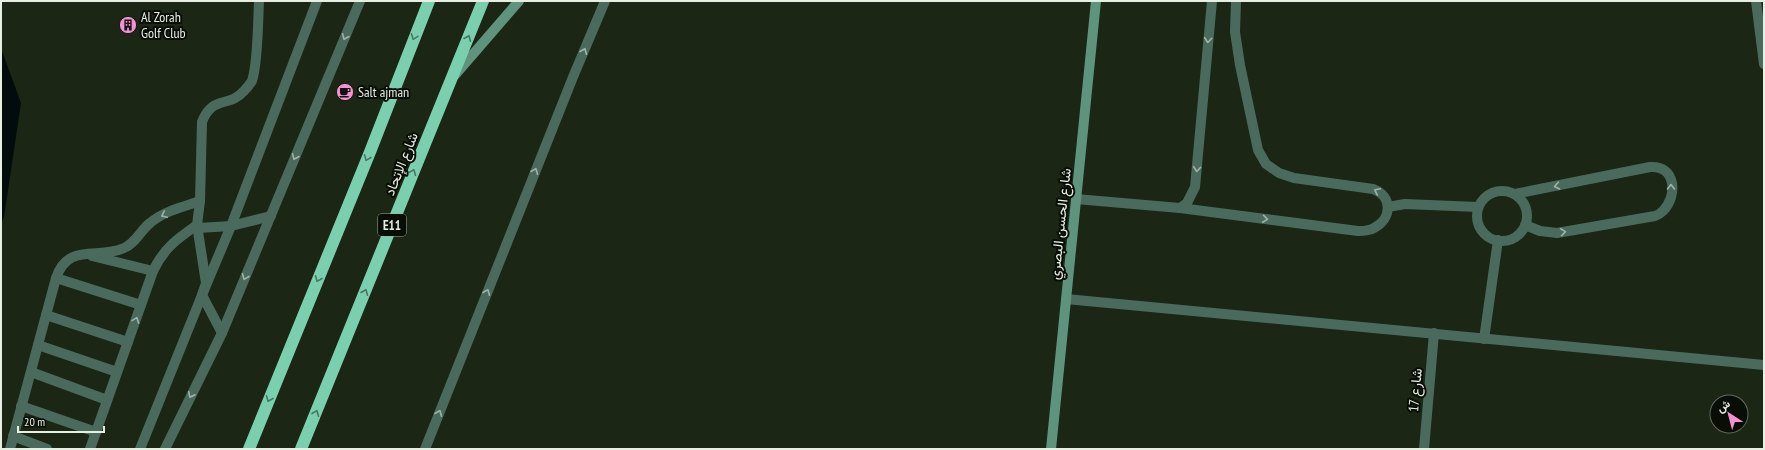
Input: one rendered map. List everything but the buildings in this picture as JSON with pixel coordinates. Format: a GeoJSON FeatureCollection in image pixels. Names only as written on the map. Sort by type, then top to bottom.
{"type":"FeatureCollection","features":[{"type":"Feature","properties":{"kind":"highway"},"geometry":{"type":"LineString","coordinates":[[249,449],[367,159],[429,1]]}},
{"type":"Feature","properties":{"kind":"highway","name":"شارع الإتحاد"},"geometry":{"type":"LineString","coordinates":[[301,449],[483,1]]}},
{"type":"Feature","properties":{"kind":"street"},"geometry":{"type":"LineString","coordinates":[[222,334],[202,294],[206,283],[198,227],[202,122],[206,112],[213,105],[232,99],[243,92],[251,82],[254,69],[259,1]]}},
{"type":"Feature","properties":{"kind":"street"},"geometry":{"type":"LineString","coordinates":[[140,449],[231,226],[317,1]]}},
{"type":"Feature","properties":{"kind":"street"},"geometry":{"type":"LineString","coordinates":[[165,449],[222,334],[360,1]]}},
{"type":"Feature","properties":{"kind":"street"},"geometry":{"type":"LineString","coordinates":[[451,80],[519,1]]}},
{"type":"Feature","properties":{"kind":"street"},"geometry":{"type":"LineString","coordinates":[[425,449],[573,77],[605,1]]}},
{"type":"Feature","properties":{"kind":"street","name":"شارع الحسن البصري"},"geometry":{"type":"LineString","coordinates":[[1052,449],[1096,1]]}},
{"type":"Feature","properties":{"kind":"street"},"geometry":{"type":"LineString","coordinates":[[1180,208],[1187,202],[1195,187],[1212,1]]}},
{"type":"Feature","properties":{"kind":"street"},"geometry":{"type":"LineString","coordinates":[[1076,199],[1180,208],[1358,231],[1366,231],[1378,225],[1386,215],[1388,207],[1384,195],[1373,189],[1294,178],[1279,173],[1266,164],[1258,150],[1240,65],[1235,32],[1236,1]]}},
{"type":"Feature","properties":{"kind":"street"},"geometry":{"type":"LineString","coordinates":[[1756,1],[1764,64]]}},
{"type":"Feature","properties":{"kind":"street"},"geometry":{"type":"LineString","coordinates":[[1515,194],[1650,167],[1658,167],[1665,170],[1670,176],[1672,189],[1669,203],[1663,211],[1655,216],[1557,232],[1540,231],[1525,225]]}},
{"type":"Feature","properties":{"kind":"street"},"geometry":{"type":"LineString","coordinates":[[1498,191],[1506,191],[1515,194],[1523,202],[1527,213],[1525,225],[1521,232],[1514,238],[1506,240],[1498,240],[1489,237],[1483,232],[1478,224],[1478,207],[1486,197],[1498,191]]}},
{"type":"Feature","properties":{"kind":"street"},"geometry":{"type":"LineString","coordinates":[[10,449],[56,278],[59,269],[65,261],[73,256],[82,254],[115,251],[124,248],[133,243],[149,224],[161,216],[200,202]]}},
{"type":"Feature","properties":{"kind":"street"},"geometry":{"type":"LineString","coordinates":[[1388,207],[1405,204],[1478,207]]}},
{"type":"Feature","properties":{"kind":"street"},"geometry":{"type":"LineString","coordinates":[[90,449],[153,271],[160,257],[170,245],[198,227],[231,226],[271,216]]}},
{"type":"Feature","properties":{"kind":"street"},"geometry":{"type":"LineString","coordinates":[[1484,339],[1498,240]]}},
{"type":"Feature","properties":{"kind":"street"},"geometry":{"type":"LineString","coordinates":[[82,254],[153,271]]}},
{"type":"Feature","properties":{"kind":"street"},"geometry":{"type":"LineString","coordinates":[[56,278],[141,305]]}},
{"type":"Feature","properties":{"kind":"street"},"geometry":{"type":"LineString","coordinates":[[1066,299],[1764,365]]}},
{"type":"Feature","properties":{"kind":"street"},"geometry":{"type":"LineString","coordinates":[[46,314],[128,342]]}},
{"type":"Feature","properties":{"kind":"street","name":"شارع 17"},"geometry":{"type":"LineString","coordinates":[[1424,449],[1434,334]]}},
{"type":"Feature","properties":{"kind":"street"},"geometry":{"type":"LineString","coordinates":[[38,345],[117,372]]}},
{"type":"Feature","properties":{"kind":"street"},"geometry":{"type":"LineString","coordinates":[[31,372],[107,400]]}},
{"type":"Feature","properties":{"kind":"street"},"geometry":{"type":"LineString","coordinates":[[21,406],[96,432]]}},
{"type":"Feature","properties":{"kind":"street"},"geometry":{"type":"LineString","coordinates":[[13,436],[46,449]]}},
{"type":"Feature","properties":{"kind":"shaded area"},"geometry":{"type":"Polygon","coordinates":[[[1,48],[21,103],[4,217],[1,224],[1,48]]]}},
{"type":"Feature","properties":{"kind":"place","name":"Al Zorah Golf Club"},"geometry":{"type":"Point","coordinates":[128,25]}},
{"type":"Feature","properties":{"kind":"place","name":"Salt ajman"},"geometry":{"type":"Point","coordinates":[345,92]}}]}
